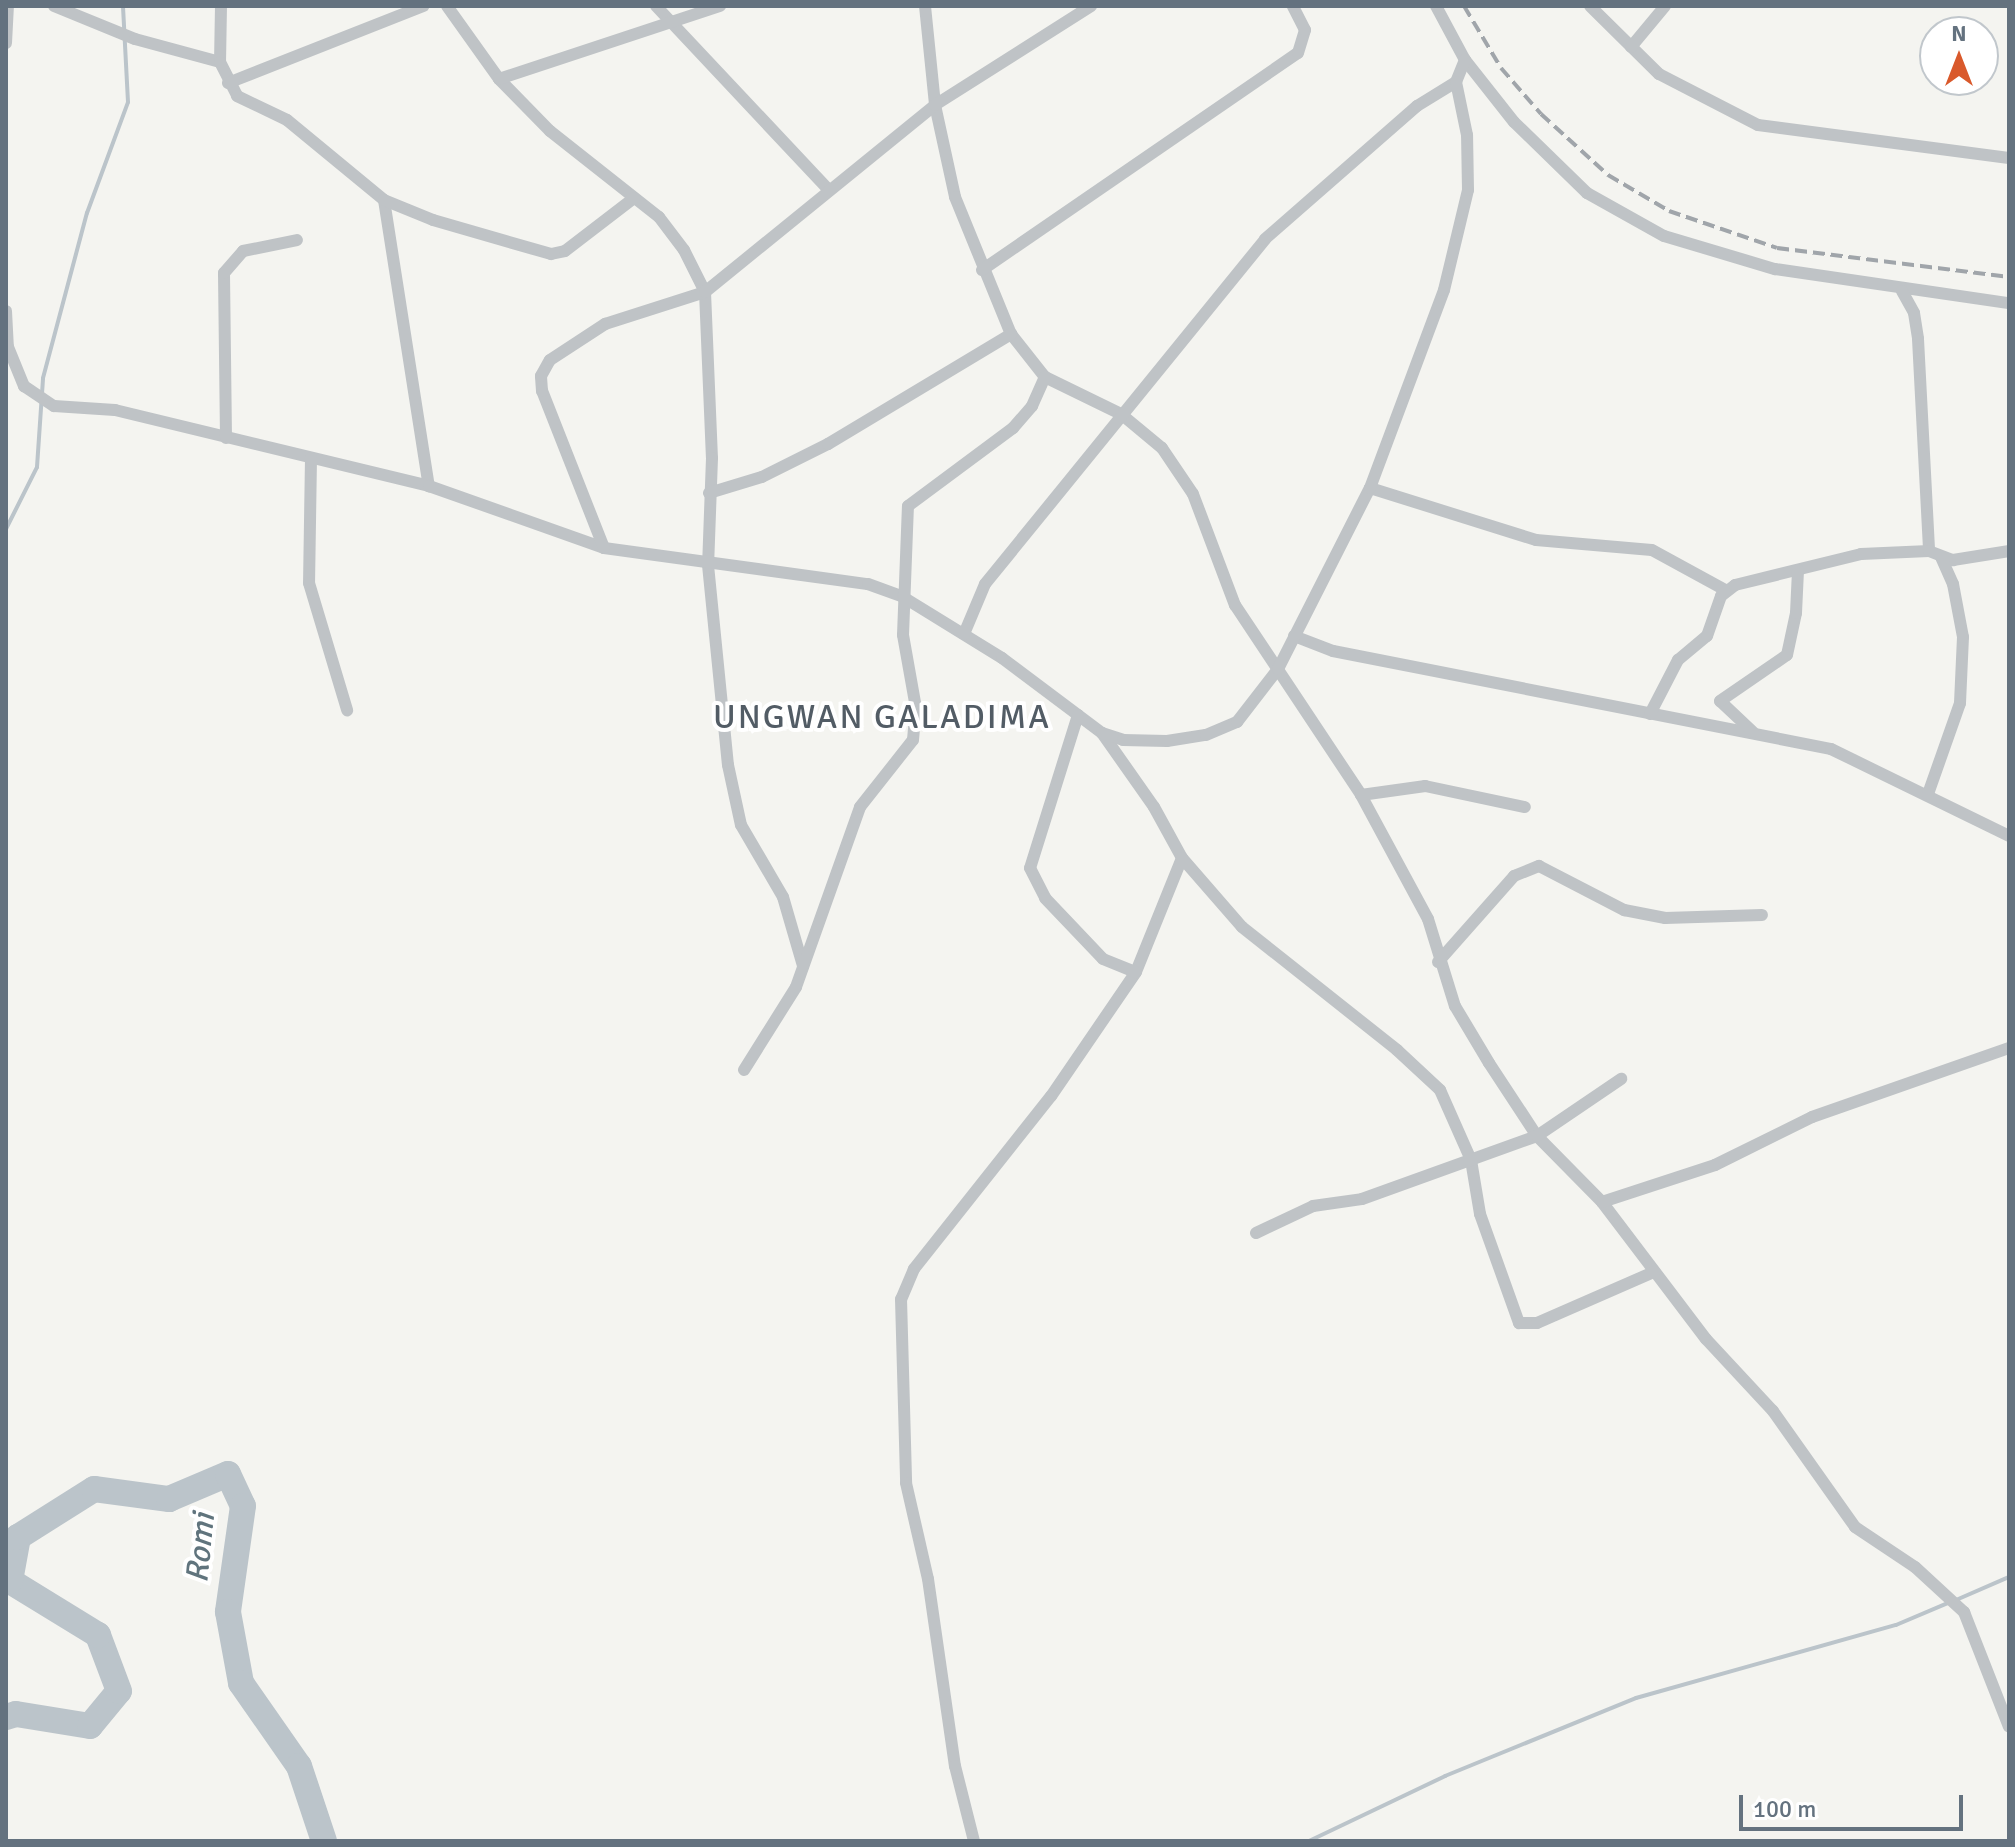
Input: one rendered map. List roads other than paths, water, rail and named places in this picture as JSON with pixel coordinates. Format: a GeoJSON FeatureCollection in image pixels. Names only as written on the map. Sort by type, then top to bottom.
{"type":"FeatureCollection","features":[{"type":"Feature","properties":{"kind":"street"},"geometry":{"type":"LineString","coordinates":[[6,43],[8,6]]}},
{"type":"Feature","properties":{"kind":"street"},"geometry":{"type":"LineString","coordinates":[[54,6],[135,39],[220,62]]}},
{"type":"Feature","properties":{"kind":"street"},"geometry":{"type":"LineString","coordinates":[[221,6],[220,62],[237,96],[287,120],[384,200],[433,220],[551,254],[565,251],[634,198]]}},
{"type":"Feature","properties":{"kind":"street"},"geometry":{"type":"LineString","coordinates":[[228,83],[423,6]]}},
{"type":"Feature","properties":{"kind":"street"},"geometry":{"type":"LineString","coordinates":[[447,6],[499,79],[550,131],[659,217],[684,250],[705,292],[712,458],[708,565],[728,765],[741,825],[783,897],[803,966]]}},
{"type":"Feature","properties":{"kind":"street"},"geometry":{"type":"LineString","coordinates":[[656,6],[829,190]]}},
{"type":"Feature","properties":{"kind":"street"},"geometry":{"type":"LineString","coordinates":[[499,79],[671,25],[720,6]]}},
{"type":"Feature","properties":{"kind":"street"},"geometry":{"type":"LineString","coordinates":[[925,6],[935,105],[955,197],[982,270],[1011,334],[1045,377],[1121,414],[1162,448],[1193,494],[1235,605],[1361,795],[1428,919],[1438,962],[1455,1006],[1537,1136],[1602,1202],[1654,1272],[1773,1411],[1855,1527],[1960,1608],[2009,1727]]}},
{"type":"Feature","properties":{"kind":"street"},"geometry":{"type":"LineString","coordinates":[[604,548],[542,391],[541,376],[550,360],[605,324],[705,292],[935,105],[1091,6]]}},
{"type":"Feature","properties":{"kind":"street"},"geometry":{"type":"LineString","coordinates":[[982,270],[1298,53],[1305,30],[1293,6]]}},
{"type":"Feature","properties":{"kind":"street"},"geometry":{"type":"LineString","coordinates":[[1436,6],[1465,60],[1514,122],[1587,193],[1664,236],[1775,269],[1902,291],[2009,303]]}},
{"type":"Feature","properties":{"kind":"street"},"geometry":{"type":"LineString","coordinates":[[1590,6],[1659,74],[1758,125],[2009,158]]}},
{"type":"Feature","properties":{"kind":"street"},"geometry":{"type":"LineString","coordinates":[[1631,47],[1665,6]]}},
{"type":"Feature","properties":{"kind":"street"},"geometry":{"type":"LineString","coordinates":[[6,311],[7,344],[24,386],[54,406],[115,410],[429,486],[604,548],[708,565],[868,584],[903,597],[964,634],[1102,733],[1123,740],[1167,741],[1206,735],[1237,722],[1278,669],[1370,488],[1424,354],[1468,190],[1467,135],[1456,82],[1465,60]]}},
{"type":"Feature","properties":{"kind":"street"},"geometry":{"type":"LineString","coordinates":[[964,634],[985,584],[1265,239],[1417,106],[1456,82]]}},
{"type":"Feature","properties":{"kind":"street"},"geometry":{"type":"LineString","coordinates":[[384,200],[429,486]]}},
{"type":"Feature","properties":{"kind":"street"},"geometry":{"type":"LineString","coordinates":[[226,438],[224,273],[243,251],[297,240]]}},
{"type":"Feature","properties":{"kind":"street"},"geometry":{"type":"LineString","coordinates":[[1902,291],[1914,313],[1918,339],[1935,554],[1953,584],[1963,637],[1960,703],[1928,794]]}},
{"type":"Feature","properties":{"kind":"street"},"geometry":{"type":"LineString","coordinates":[[709,493],[762,477],[828,444],[1011,334]]}},
{"type":"Feature","properties":{"kind":"street"},"geometry":{"type":"LineString","coordinates":[[744,1070],[803,966],[860,807],[913,740],[916,708],[903,635],[908,506],[1013,428],[1032,406],[1045,377]]}},
{"type":"Feature","properties":{"kind":"street"},"geometry":{"type":"LineString","coordinates":[[311,458],[309,583],[347,710]]}},
{"type":"Feature","properties":{"kind":"street"},"geometry":{"type":"LineString","coordinates":[[1370,488],[1536,540],[1652,550],[1725,590],[1861,554],[1935,554],[1975,559],[2009,551]]}},
{"type":"Feature","properties":{"kind":"street"},"geometry":{"type":"LineString","coordinates":[[1755,734],[1720,701],[1787,655],[1798,570]]}},
{"type":"Feature","properties":{"kind":"street"},"geometry":{"type":"LineString","coordinates":[[1650,714],[1678,660],[1707,636],[1725,590]]}},
{"type":"Feature","properties":{"kind":"street"},"geometry":{"type":"LineString","coordinates":[[1294,636],[1333,651],[1831,749],[2009,836]]}},
{"type":"Feature","properties":{"kind":"street"},"geometry":{"type":"LineString","coordinates":[[1078,715],[1030,868],[1045,898],[1084,942],[1103,959],[1136,972]]}},
{"type":"Feature","properties":{"kind":"street"},"geometry":{"type":"LineString","coordinates":[[1102,733],[1182,858],[1242,927],[1440,1090],[1471,1160],[1480,1214],[1519,1323],[1537,1323],[1654,1272]]}},
{"type":"Feature","properties":{"kind":"street"},"geometry":{"type":"LineString","coordinates":[[1361,795],[1425,786],[1525,807]]}},
{"type":"Feature","properties":{"kind":"street"},"geometry":{"type":"LineString","coordinates":[[974,1841],[955,1766],[928,1579],[906,1483],[901,1299],[914,1269],[1051,1096],[1136,972],[1182,858]]}},
{"type":"Feature","properties":{"kind":"street"},"geometry":{"type":"LineString","coordinates":[[1438,962],[1514,876],[1539,866],[1624,910],[1665,918],[1762,915]]}},
{"type":"Feature","properties":{"kind":"street"},"geometry":{"type":"LineString","coordinates":[[1602,1202],[1715,1165],[1812,1117],[2009,1048]]}},
{"type":"Feature","properties":{"kind":"street"},"geometry":{"type":"LineString","coordinates":[[1256,1233],[1313,1206],[1362,1199],[1537,1136],[1621,1079]]}},
{"type":"Feature","properties":{"kind":"waterway"},"geometry":{"type":"LineString","coordinates":[[6,529],[37,467],[43,378],[87,213],[128,102],[123,6]]}},
{"type":"Feature","properties":{"kind":"waterway","name":"Romi"},"geometry":{"type":"LineString","coordinates":[[6,1717],[16,1714],[90,1726],[119,1691],[98,1635],[10,1581],[18,1537],[94,1489],[169,1499],[228,1474],[243,1506],[228,1612],[241,1683],[299,1766],[324,1841]]}},
{"type":"Feature","properties":{"kind":"waterway"},"geometry":{"type":"LineString","coordinates":[[1956,1600],[2009,1577]]}},
{"type":"Feature","properties":{"kind":"waterway"},"geometry":{"type":"LineString","coordinates":[[1309,1841],[1445,1776],[1636,1698],[1896,1625],[1948,1603]]}},
{"type":"Feature","properties":{"kind":"railway"},"geometry":{"type":"LineString","coordinates":[[1464,6],[1501,68],[1541,114],[1608,175],[1669,211],[1777,248],[2009,277]]}},
{"type":"Feature","properties":{"kind":"district","name":"UNGWAN GALADIMA"},"geometry":{"type":"Point","coordinates":[882,718]}}]}
